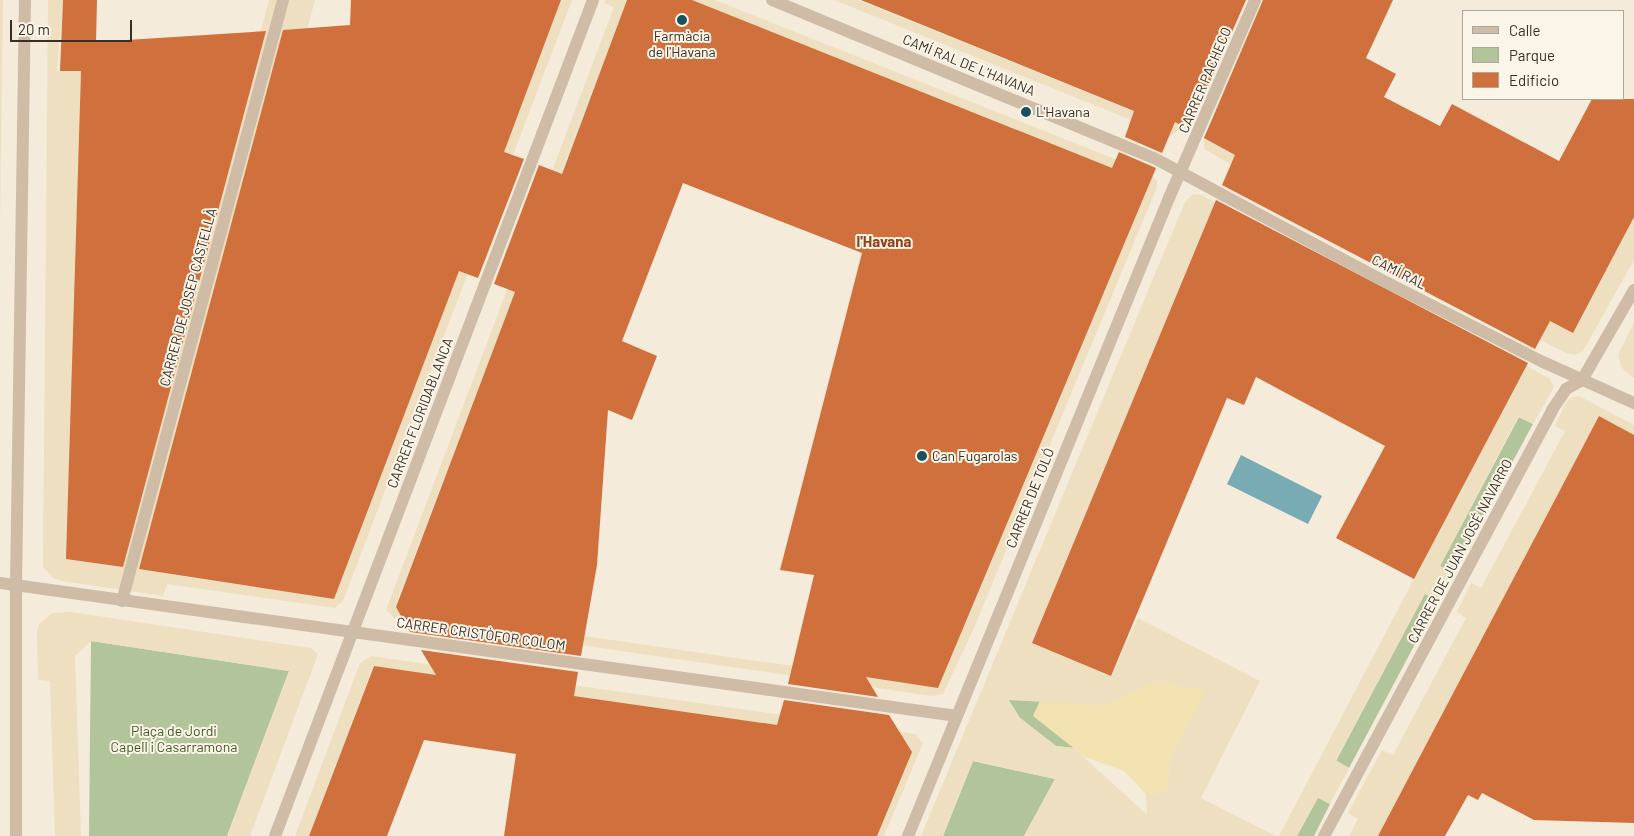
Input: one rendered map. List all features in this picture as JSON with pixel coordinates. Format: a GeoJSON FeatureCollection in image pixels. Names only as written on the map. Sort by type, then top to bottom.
{"type":"FeatureCollection","features":[{"type":"Feature","properties":{"kind":"street"},"geometry":{"type":"LineString","coordinates":[[16,836],[16,585],[25,0]]}},
{"type":"Feature","properties":{"kind":"street","name":"CARRER DE JOSEP CASTELLÀ"},"geometry":{"type":"LineString","coordinates":[[122,601],[283,0]]}},
{"type":"Feature","properties":{"kind":"street","name":"CARRER FLORIDABLANCA"},"geometry":{"type":"LineString","coordinates":[[275,836],[593,0]]}},
{"type":"Feature","properties":{"kind":"street","name":"CAMÍ RAL DE L'HAVANA"},"geometry":{"type":"LineString","coordinates":[[772,0],[1154,158]]}},
{"type":"Feature","properties":{"kind":"street","name":"CARRER PACHECO"},"geometry":{"type":"LineString","coordinates":[[1180,172],[1255,0]]}},
{"type":"Feature","properties":{"kind":"street","name":"CAMÍ RAL"},"geometry":{"type":"LineString","coordinates":[[1154,158],[1386,282],[1582,380],[1634,403]]}},
{"type":"Feature","properties":{"kind":"street","name":"CARRER DE TOLÓ"},"geometry":{"type":"LineString","coordinates":[[908,836],[1180,172]]}},
{"type":"Feature","properties":{"kind":"street","name":"CARRER DE JUAN JOSÉ NAVARRO"},"geometry":{"type":"LineString","coordinates":[[1324,836],[1552,410],[1566,389],[1582,380],[1634,290]]}},
{"type":"Feature","properties":{"kind":"street","name":"CARRER CRISTÒFOR COLOM"},"geometry":{"type":"LineString","coordinates":[[0,583],[957,716]]}},
{"type":"Feature","properties":{"kind":"green space"},"geometry":{"type":"Polygon","coordinates":[[[1519,417],[1533,424],[1452,573],[1440,566],[1519,417]]]}},
{"type":"Feature","properties":{"kind":"green space"},"geometry":{"type":"Polygon","coordinates":[[[1425,593],[1438,601],[1349,768],[1336,761],[1425,593]]]}},
{"type":"Feature","properties":{"kind":"green space","name":"Plaça de Jordi Capell i Casarramona"},"geometry":{"type":"Polygon","coordinates":[[[91,641],[289,671],[227,836],[89,836],[91,641]]]}},
{"type":"Feature","properties":{"kind":"green space"},"geometry":{"type":"Polygon","coordinates":[[[1008,699],[1040,701],[1034,716],[1074,748],[1056,746],[1020,718],[1008,699]]]}},
{"type":"Feature","properties":{"kind":"green space"},"geometry":{"type":"Polygon","coordinates":[[[973,761],[1055,779],[1024,836],[943,836],[973,761]]]}},
{"type":"Feature","properties":{"kind":"green space"},"geometry":{"type":"Polygon","coordinates":[[[1318,797],[1330,804],[1314,836],[1297,836],[1318,797]]]}},
{"type":"Feature","properties":{"kind":"sand"},"geometry":{"type":"Polygon","coordinates":[[[1158,681],[1207,691],[1171,755],[1166,793],[1146,794],[1124,771],[1085,757],[1033,716],[1040,701],[1104,705],[1158,681]]]}},
{"type":"Feature","properties":{"kind":"shaded area"},"geometry":{"type":"Polygon","coordinates":[[[0,0],[3,0],[0,225],[0,0]]]}},
{"type":"Feature","properties":{"kind":"shaded area"},"geometry":{"type":"Polygon","coordinates":[[[48,0],[63,0],[57,71],[81,71],[73,333],[241,103],[269,0],[315,0],[162,573],[334,599],[561,0],[572,0],[343,601],[335,608],[167,584],[163,596],[62,581],[53,578],[43,567],[48,0]]]}},
{"type":"Feature","properties":{"kind":"shaded area"},"geometry":{"type":"Polygon","coordinates":[[[605,0],[627,0],[395,606],[397,609],[938,687],[1149,184],[692,0],[715,0],[1150,173],[1157,181],[1157,187],[973,630],[943,694],[932,696],[394,618],[386,610],[614,7],[604,3],[605,0]]]}},
{"type":"Feature","properties":{"kind":"shaded area"},"geometry":{"type":"Polygon","coordinates":[[[834,0],[858,0],[1143,115],[1234,0],[1179,130],[1171,136],[834,0]]]}},
{"type":"Feature","properties":{"kind":"shaded area"},"geometry":{"type":"Polygon","coordinates":[[[1265,18],[1211,142],[1268,173],[1573,333],[1634,217],[1634,260],[1583,351],[1574,355],[1544,342],[1204,149],[1204,137],[1265,18]]]}},
{"type":"Feature","properties":{"kind":"shaded area"},"geometry":{"type":"Polygon","coordinates":[[[1193,194],[1201,195],[1549,378],[1554,387],[1533,424],[1518,417],[1440,566],[1452,573],[1438,601],[1425,594],[1336,760],[1349,768],[1330,804],[1318,798],[1297,836],[1279,836],[1523,371],[1214,205],[1032,643],[1111,676],[1138,618],[1260,681],[1201,798],[1276,836],[1024,836],[1055,779],[973,761],[943,836],[921,836],[1185,202],[1193,194]],[[1158,681],[1104,705],[1008,700],[1020,718],[1056,746],[1074,748],[1147,815],[1146,794],[1166,793],[1171,755],[1206,691],[1158,681]]]}},
{"type":"Feature","properties":{"kind":"shaded area"},"geometry":{"type":"Polygon","coordinates":[[[1634,322],[1634,378],[1622,368],[1618,355],[1634,322]]]}},
{"type":"Feature","properties":{"kind":"shaded area"},"geometry":{"type":"Polygon","coordinates":[[[1579,396],[1634,425],[1634,435],[1599,416],[1378,836],[1349,836],[1358,819],[1348,813],[1382,750],[1393,755],[1466,618],[1457,612],[1471,583],[1481,588],[1565,431],[1555,426],[1564,406],[1570,398],[1579,396]]]}},
{"type":"Feature","properties":{"kind":"shaded area"},"geometry":{"type":"Polygon","coordinates":[[[71,612],[311,648],[318,654],[250,836],[227,836],[289,671],[91,641],[75,656],[81,836],[55,836],[50,681],[38,680],[37,631],[39,624],[52,613],[71,612]]]}},
{"type":"Feature","properties":{"kind":"shaded area"},"geometry":{"type":"Polygon","coordinates":[[[371,656],[915,734],[923,743],[884,836],[877,836],[907,745],[373,666],[312,826],[312,836],[295,836],[360,663],[371,656]]]}},
{"type":"Feature","properties":{"kind":"water"},"geometry":{"type":"Polygon","coordinates":[[[1241,455],[1322,496],[1308,524],[1227,484],[1241,455]]]}},
{"type":"Feature","properties":{"kind":"building"},"geometry":{"type":"Polygon","coordinates":[[[63,0],[97,0],[96,42],[266,31],[123,567],[66,559],[81,71],[60,71],[63,0]]]}},
{"type":"Feature","properties":{"kind":"building"},"geometry":{"type":"Polygon","coordinates":[[[351,0],[561,0],[504,152],[524,159],[478,278],[459,271],[334,599],[139,569],[283,30],[350,25],[351,0]]]}},
{"type":"Feature","properties":{"kind":"building"},"geometry":{"type":"Polygon","coordinates":[[[627,0],[692,0],[1112,168],[1119,152],[1156,168],[938,688],[866,677],[878,697],[788,684],[814,575],[780,570],[862,253],[683,183],[622,341],[657,356],[632,420],[608,410],[597,565],[581,656],[410,632],[396,607],[515,292],[494,284],[539,165],[562,174],[627,0]]]}},
{"type":"Feature","properties":{"kind":"building"},"geometry":{"type":"Polygon","coordinates":[[[861,0],[1246,0],[1189,130],[1175,122],[1162,153],[1125,137],[1134,111],[861,0]]]}},
{"type":"Feature","properties":{"kind":"building"},"geometry":{"type":"Polygon","coordinates":[[[1263,0],[1393,0],[1366,58],[1396,74],[1384,97],[1440,126],[1452,104],[1559,161],[1591,100],[1634,99],[1634,217],[1573,333],[1550,321],[1535,349],[1222,185],[1235,155],[1204,138],[1263,0]]]}},
{"type":"Feature","properties":{"kind":"building"},"geometry":{"type":"Polygon","coordinates":[[[1216,200],[1528,363],[1414,579],[1336,538],[1385,446],[1256,377],[1244,405],[1227,398],[1111,676],[1032,643],[1216,200]]]}},
{"type":"Feature","properties":{"kind":"building"},"geometry":{"type":"Polygon","coordinates":[[[1599,416],[1634,435],[1634,823],[1534,820],[1482,793],[1478,800],[1468,795],[1445,836],[1378,836],[1599,416]]]}},
{"type":"Feature","properties":{"kind":"building"},"geometry":{"type":"Polygon","coordinates":[[[421,650],[578,672],[574,696],[777,725],[784,700],[889,715],[912,752],[877,836],[504,836],[516,754],[424,740],[387,836],[309,836],[374,666],[436,675],[421,650]]]}},
{"type":"Feature","properties":{"kind":"place","name":"Farmàcia de l'Havana"},"geometry":{"type":"Point","coordinates":[682,20]}},
{"type":"Feature","properties":{"kind":"place","name":"L'Havana"},"geometry":{"type":"Point","coordinates":[1026,112]}},
{"type":"Feature","properties":{"kind":"place","name":"Can Fugarolas"},"geometry":{"type":"Point","coordinates":[922,456]}},
{"type":"Feature","properties":{"kind":"district","name":"l'Havana"},"geometry":{"type":"Point","coordinates":[884,242]}}]}
